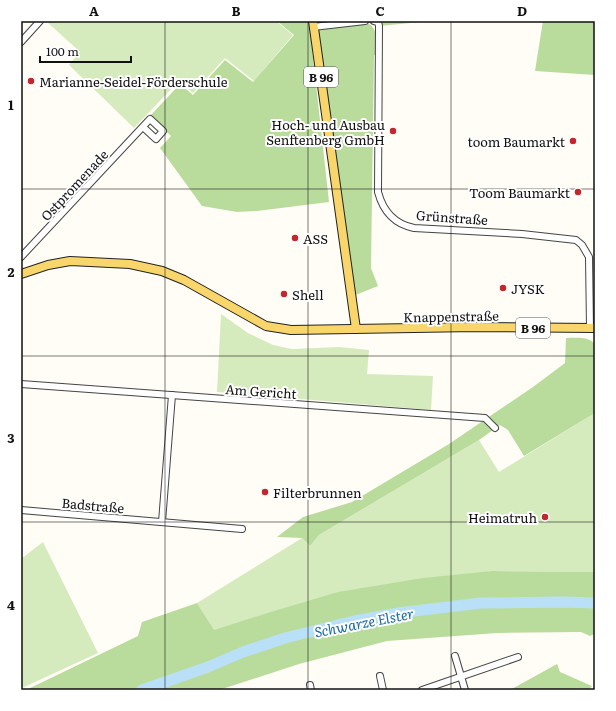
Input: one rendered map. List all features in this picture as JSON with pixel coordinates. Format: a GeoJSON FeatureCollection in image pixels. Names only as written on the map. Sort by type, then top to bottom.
{"type":"FeatureCollection","features":[{"type":"Feature","properties":{"kind":"main road","name":"B 96"},"geometry":{"type":"LineString","coordinates":[[313,24],[356,329]]}},
{"type":"Feature","properties":{"kind":"main road"},"geometry":{"type":"LineString","coordinates":[[21,274],[48,265],[70,261],[130,264],[162,271],[184,280],[266,326],[291,330],[356,329]]}},
{"type":"Feature","properties":{"kind":"main road","name":"Knappenstraße"},"geometry":{"type":"LineString","coordinates":[[356,329],[475,327],[593,328]]}},
{"type":"Feature","properties":{"kind":"street"},"geometry":{"type":"LineString","coordinates":[[22,40],[40,21]]}},
{"type":"Feature","properties":{"kind":"street"},"geometry":{"type":"LineString","coordinates":[[313,24],[365,21]]}},
{"type":"Feature","properties":{"kind":"street","name":"Grünstraße"},"geometry":{"type":"LineString","coordinates":[[374,21],[378,22],[380,26],[378,192],[381,203],[386,211],[397,222],[414,228],[522,234],[576,240],[582,245],[589,256],[593,328]]}},
{"type":"Feature","properties":{"kind":"street","name":"Ostpromenade"},"geometry":{"type":"LineString","coordinates":[[21,257],[143,127]]}},
{"type":"Feature","properties":{"kind":"street","name":"Am Gericht"},"geometry":{"type":"LineString","coordinates":[[21,384],[484,418],[496,428]]}},
{"type":"Feature","properties":{"kind":"street"},"geometry":{"type":"LineString","coordinates":[[162,522],[172,395]]}},
{"type":"Feature","properties":{"kind":"street","name":"Badstraße"},"geometry":{"type":"LineString","coordinates":[[21,510],[242,529]]}},
{"type":"Feature","properties":{"kind":"street"},"geometry":{"type":"LineString","coordinates":[[456,656],[465,690]]}},
{"type":"Feature","properties":{"kind":"street"},"geometry":{"type":"LineString","coordinates":[[422,690],[518,657]]}},
{"type":"Feature","properties":{"kind":"street"},"geometry":{"type":"LineString","coordinates":[[380,676],[383,690]]}},
{"type":"Feature","properties":{"kind":"green space"},"geometry":{"type":"Polygon","coordinates":[[[46,21],[276,21],[293,35],[254,81],[225,58],[193,93],[179,81],[134,128],[69,65],[80,52],[46,21]]]}},
{"type":"Feature","properties":{"kind":"green space"},"geometry":{"type":"Polygon","coordinates":[[[277,21],[309,21],[329,202],[237,212],[202,206],[160,148],[171,136],[150,116],[180,84],[193,95],[225,60],[253,82],[294,35],[277,21]]]}},
{"type":"Feature","properties":{"kind":"green space"},"geometry":{"type":"Polygon","coordinates":[[[380,21],[431,21],[379,26],[380,21]]]}},
{"type":"Feature","properties":{"kind":"green space"},"geometry":{"type":"Polygon","coordinates":[[[543,21],[595,21],[595,75],[535,71],[543,21]]]}},
{"type":"Feature","properties":{"kind":"green space"},"geometry":{"type":"Polygon","coordinates":[[[366,22],[375,32],[377,41],[376,55],[374,55],[371,268],[378,286],[353,296],[316,28],[366,22]]]}},
{"type":"Feature","properties":{"kind":"green space"},"geometry":{"type":"Polygon","coordinates":[[[221,314],[248,333],[273,345],[292,349],[339,347],[369,350],[367,374],[433,376],[431,410],[217,392],[221,314]]]}},
{"type":"Feature","properties":{"kind":"green space"},"geometry":{"type":"Polygon","coordinates":[[[566,338],[585,339],[592,341],[595,344],[595,413],[524,456],[508,430],[500,425],[479,440],[319,535],[310,546],[302,538],[277,537],[303,517],[352,502],[449,444],[533,387],[565,363],[566,338]]]}},
{"type":"Feature","properties":{"kind":"green space"},"geometry":{"type":"Polygon","coordinates":[[[595,413],[595,572],[492,571],[264,614],[214,631],[197,603],[302,538],[310,546],[319,535],[479,440],[499,472],[595,413]]]}},
{"type":"Feature","properties":{"kind":"green space"},"geometry":{"type":"Polygon","coordinates":[[[43,542],[98,653],[22,688],[21,690],[21,559],[43,542]]]}},
{"type":"Feature","properties":{"kind":"green space"},"geometry":{"type":"Polygon","coordinates":[[[492,571],[595,572],[595,634],[590,636],[581,632],[497,633],[387,641],[299,664],[219,690],[26,690],[138,636],[142,622],[197,603],[214,630],[338,592],[423,578],[492,571]]]}},
{"type":"Feature","properties":{"kind":"green space"},"geometry":{"type":"Polygon","coordinates":[[[557,664],[560,672],[592,686],[589,690],[510,690],[557,664]]]}},
{"type":"Feature","properties":{"kind":"waterway","name":"Schwarze Elster"},"geometry":{"type":"LineString","coordinates":[[142,690],[285,638],[354,621],[398,613],[481,603],[595,603]]}},
{"type":"Feature","properties":{"kind":"place","name":"Marianne-Seidel-Förderschule"},"geometry":{"type":"Point","coordinates":[31,81]}},
{"type":"Feature","properties":{"kind":"place","name":"Hoch- und Ausbau Senftenberg GmbH"},"geometry":{"type":"Point","coordinates":[393,131]}},
{"type":"Feature","properties":{"kind":"place","name":"toom Baumarkt"},"geometry":{"type":"Point","coordinates":[573,141]}},
{"type":"Feature","properties":{"kind":"place","name":"Toom Baumarkt"},"geometry":{"type":"Point","coordinates":[578,192]}},
{"type":"Feature","properties":{"kind":"place","name":"ASS"},"geometry":{"type":"Point","coordinates":[295,238]}},
{"type":"Feature","properties":{"kind":"place","name":"JYSK"},"geometry":{"type":"Point","coordinates":[503,288]}},
{"type":"Feature","properties":{"kind":"place","name":"Shell"},"geometry":{"type":"Point","coordinates":[284,294]}},
{"type":"Feature","properties":{"kind":"place","name":"Filterbrunnen"},"geometry":{"type":"Point","coordinates":[265,492]}},
{"type":"Feature","properties":{"kind":"place","name":"Heimatruh"},"geometry":{"type":"Point","coordinates":[545,517]}}]}
